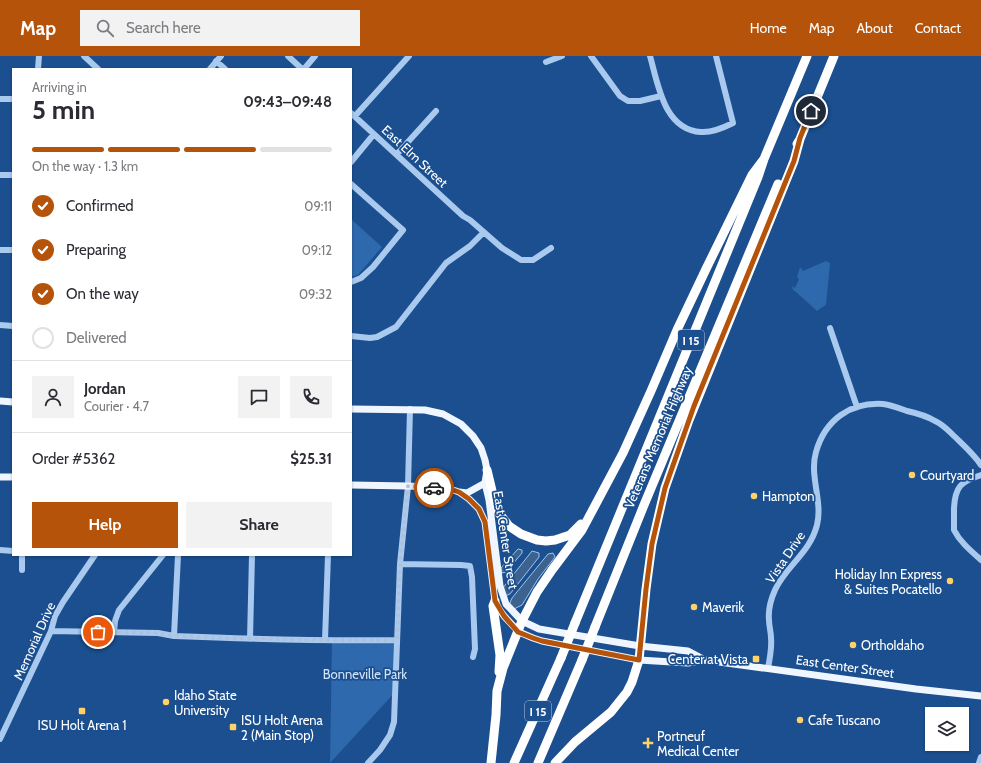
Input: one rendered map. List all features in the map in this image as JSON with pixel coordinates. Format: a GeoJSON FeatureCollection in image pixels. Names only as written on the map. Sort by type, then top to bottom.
{"type":"FeatureCollection","features":[{"type":"Feature","properties":{"kind":"highway","name":"Veterans Memorial Highway"},"geometry":{"type":"LineString","coordinates":[[514,763],[561,658],[806,56]]}},
{"type":"Feature","properties":{"kind":"highway","name":"Veterans Memorial Highway"},"geometry":{"type":"LineString","coordinates":[[538,763],[582,660],[644,505],[783,172],[800,138],[834,56]]}},
{"type":"Feature","properties":{"kind":"highway"},"geometry":{"type":"LineString","coordinates":[[555,763],[575,742],[611,712],[627,692],[636,673],[639,660],[652,544],[665,488],[692,413],[794,161],[800,138]]}},
{"type":"Feature","properties":{"kind":"highway"},"geometry":{"type":"LineString","coordinates":[[497,691],[522,621],[537,592],[582,530],[623,454],[677,330],[706,269],[752,175],[764,159]]}},
{"type":"Feature","properties":{"kind":"highway"},"geometry":{"type":"LineString","coordinates":[[487,470],[499,513],[509,526],[529,538],[546,541],[555,540],[570,535],[590,514]]}},
{"type":"Feature","properties":{"kind":"highway"},"geometry":{"type":"LineString","coordinates":[[491,763],[500,655],[493,606],[495,601]]}},
{"type":"Feature","properties":{"kind":"main road"},"geometry":{"type":"LineString","coordinates":[[0,401],[12,402]]}},
{"type":"Feature","properties":{"kind":"main road"},"geometry":{"type":"LineString","coordinates":[[352,409],[410,409],[425,410],[443,414],[461,424],[473,436],[481,448],[487,470]]}},
{"type":"Feature","properties":{"kind":"main road","name":"East Center Street"},"geometry":{"type":"LineString","coordinates":[[487,470],[485,483],[500,586],[506,604],[522,621],[539,629],[640,646],[688,651],[705,660]]}},
{"type":"Feature","properties":{"kind":"main road"},"geometry":{"type":"LineString","coordinates":[[0,477],[12,477]]}},
{"type":"Feature","properties":{"kind":"main road"},"geometry":{"type":"LineString","coordinates":[[459,492],[467,493],[485,483]]}},
{"type":"Feature","properties":{"kind":"main road","name":"East Center Street"},"geometry":{"type":"LineString","coordinates":[[352,485],[447,488],[459,492],[469,499],[479,509],[485,522],[495,601],[504,616],[518,632],[533,638],[639,660],[688,663],[705,660],[916,689],[981,696]]}},
{"type":"Feature","properties":{"kind":"street"},"geometry":{"type":"LineString","coordinates":[[38,68],[39,56]]}},
{"type":"Feature","properties":{"kind":"street"},"geometry":{"type":"LineString","coordinates":[[84,56],[97,68]]}},
{"type":"Feature","properties":{"kind":"street"},"geometry":{"type":"LineString","coordinates":[[288,56],[302,68]]}},
{"type":"Feature","properties":{"kind":"street"},"geometry":{"type":"LineString","coordinates":[[304,68],[315,56]]}},
{"type":"Feature","properties":{"kind":"street"},"geometry":{"type":"LineString","coordinates":[[353,115],[409,56]]}},
{"type":"Feature","properties":{"kind":"street"},"geometry":{"type":"LineString","coordinates":[[546,62],[562,56]]}},
{"type":"Feature","properties":{"kind":"street"},"geometry":{"type":"LineString","coordinates":[[591,56],[620,96],[628,101],[640,101],[661,96]]}},
{"type":"Feature","properties":{"kind":"street"},"geometry":{"type":"LineString","coordinates":[[650,56],[661,96],[671,115],[681,126],[691,131],[702,132],[720,129],[733,123],[716,56]]}},
{"type":"Feature","properties":{"kind":"street"},"geometry":{"type":"LineString","coordinates":[[211,68],[219,59],[224,68]]}},
{"type":"Feature","properties":{"kind":"street"},"geometry":{"type":"LineString","coordinates":[[0,99],[12,99]]}},
{"type":"Feature","properties":{"kind":"street"},"geometry":{"type":"LineString","coordinates":[[397,154],[436,111]]}},
{"type":"Feature","properties":{"kind":"street","name":"East Elm Street"},"geometry":{"type":"LineString","coordinates":[[353,115],[463,216],[506,251],[521,260],[533,260],[551,248]]}},
{"type":"Feature","properties":{"kind":"street"},"geometry":{"type":"LineString","coordinates":[[352,161],[374,134]]}},
{"type":"Feature","properties":{"kind":"street"},"geometry":{"type":"LineString","coordinates":[[0,175],[12,175]]}},
{"type":"Feature","properties":{"kind":"street"},"geometry":{"type":"LineString","coordinates":[[352,185],[403,230],[373,267],[361,278],[352,282]]}},
{"type":"Feature","properties":{"kind":"street"},"geometry":{"type":"LineString","coordinates":[[352,336],[370,338],[377,337],[396,327],[446,263],[470,246],[484,232]]}},
{"type":"Feature","properties":{"kind":"street"},"geometry":{"type":"LineString","coordinates":[[0,250],[12,250]]}},
{"type":"Feature","properties":{"kind":"street"},"geometry":{"type":"LineString","coordinates":[[0,325],[12,326]]}},
{"type":"Feature","properties":{"kind":"street"},"geometry":{"type":"LineString","coordinates":[[830,328],[857,407]]}},
{"type":"Feature","properties":{"kind":"street","name":"Vista Drive"},"geometry":{"type":"LineString","coordinates":[[768,668],[771,649],[769,612],[771,600],[778,584],[807,548],[813,536],[817,524],[818,508],[814,474],[815,453],[820,439],[830,424],[842,414],[857,407],[870,404],[885,404],[924,416],[941,424],[969,450],[981,465]]}},
{"type":"Feature","properties":{"kind":"street"},"geometry":{"type":"LineString","coordinates":[[368,763],[380,750],[390,735],[394,722],[400,564],[408,486],[410,409]]}},
{"type":"Feature","properties":{"kind":"street"},"geometry":{"type":"LineString","coordinates":[[981,475],[964,482],[957,490],[955,499],[954,530],[964,544],[981,560]]}},
{"type":"Feature","properties":{"kind":"street"},"geometry":{"type":"LineString","coordinates":[[0,550],[12,551]]}},
{"type":"Feature","properties":{"kind":"street"},"geometry":{"type":"LineString","coordinates":[[22,556],[22,570]]}},
{"type":"Feature","properties":{"kind":"street","name":"Memorial Drive"},"geometry":{"type":"LineString","coordinates":[[0,740],[63,602],[94,556]]}},
{"type":"Feature","properties":{"kind":"street"},"geometry":{"type":"LineString","coordinates":[[114,632],[115,621],[119,610],[162,556]]}},
{"type":"Feature","properties":{"kind":"street"},"geometry":{"type":"LineString","coordinates":[[174,636],[178,556]]}},
{"type":"Feature","properties":{"kind":"street"},"geometry":{"type":"LineString","coordinates":[[250,639],[252,556]]}},
{"type":"Feature","properties":{"kind":"street"},"geometry":{"type":"LineString","coordinates":[[325,640],[328,556]]}},
{"type":"Feature","properties":{"kind":"street"},"geometry":{"type":"LineString","coordinates":[[400,564],[470,566],[472,577],[476,650],[473,657]]}},
{"type":"Feature","properties":{"kind":"street"},"geometry":{"type":"LineString","coordinates":[[51,631],[158,633],[174,636],[250,639],[344,641],[397,640]]}},
{"type":"Feature","properties":{"kind":"street"},"geometry":{"type":"LineString","coordinates":[[979,763],[981,757]]}},
{"type":"Feature","properties":{"kind":"green space"},"geometry":{"type":"Polygon","coordinates":[[[352,220],[382,247],[358,275],[352,277],[352,220]]]}},
{"type":"Feature","properties":{"kind":"green space"},"geometry":{"type":"Polygon","coordinates":[[[826,261],[830,263],[826,305],[817,311],[793,290],[792,286],[795,288],[799,279],[797,277],[800,267],[803,271],[826,261]]]}},
{"type":"Feature","properties":{"kind":"green space","name":"Bonneville Park"},"geometry":{"type":"Polygon","coordinates":[[[332,640],[397,642],[398,689],[330,763],[332,640]]]}},
{"type":"Feature","properties":{"kind":"shaded area"},"geometry":{"type":"Polygon","coordinates":[[[518,549],[522,550],[522,553],[506,572],[502,573],[501,568],[518,549]]]}},
{"type":"Feature","properties":{"kind":"shaded area"},"geometry":{"type":"Polygon","coordinates":[[[532,551],[539,553],[539,557],[510,594],[505,596],[502,589],[532,551]]]}},
{"type":"Feature","properties":{"kind":"shaded area"},"geometry":{"type":"Polygon","coordinates":[[[553,553],[555,557],[538,579],[522,605],[514,609],[509,605],[512,598],[548,554],[553,553]]]}},
{"type":"Feature","properties":{"kind":"way so far"},"geometry":{"type":"LineString","coordinates":[[98,632],[158,633],[174,636],[277,640],[397,640],[400,564],[408,486],[434,488]]}},
{"type":"Feature","properties":{"kind":"place","name":"Courtyard"},"geometry":{"type":"Point","coordinates":[912,475]}},
{"type":"Feature","properties":{"kind":"place","name":"Hampton"},"geometry":{"type":"Point","coordinates":[754,496]}},
{"type":"Feature","properties":{"kind":"place","name":"Holiday Inn Express & Suites Pocatello"},"geometry":{"type":"Point","coordinates":[950,581]}},
{"type":"Feature","properties":{"kind":"place","name":"Maverik"},"geometry":{"type":"Point","coordinates":[694,607]}},
{"type":"Feature","properties":{"kind":"place","name":"OrthoIdaho"},"geometry":{"type":"Point","coordinates":[853,645]}},
{"type":"Feature","properties":{"kind":"place","name":"Center at Vista"},"geometry":{"type":"Point","coordinates":[756,659]}},
{"type":"Feature","properties":{"kind":"place","name":"Idaho State University"},"geometry":{"type":"Point","coordinates":[166,702]}},
{"type":"Feature","properties":{"kind":"place","name":"ISU Holt Arena 1"},"geometry":{"type":"Point","coordinates":[82,711]}},
{"type":"Feature","properties":{"kind":"place","name":"Cafe Tuscano"},"geometry":{"type":"Point","coordinates":[800,720]}},
{"type":"Feature","properties":{"kind":"place","name":"ISU Holt Arena 2 (Main Stop)"},"geometry":{"type":"Point","coordinates":[233,727]}},
{"type":"Feature","properties":{"kind":"place","name":"Portneuf Medical Center"},"geometry":{"type":"Point","coordinates":[648,743]}},
{"type":"Feature","properties":{"kind":"route"},"geometry":{"type":"LineString","coordinates":[[434,488],[447,488],[459,492],[479,509],[485,522],[495,601],[504,616],[518,632],[542,641],[639,660],[652,544],[665,488],[689,420],[794,161],[800,138],[811,111]]}}]}
